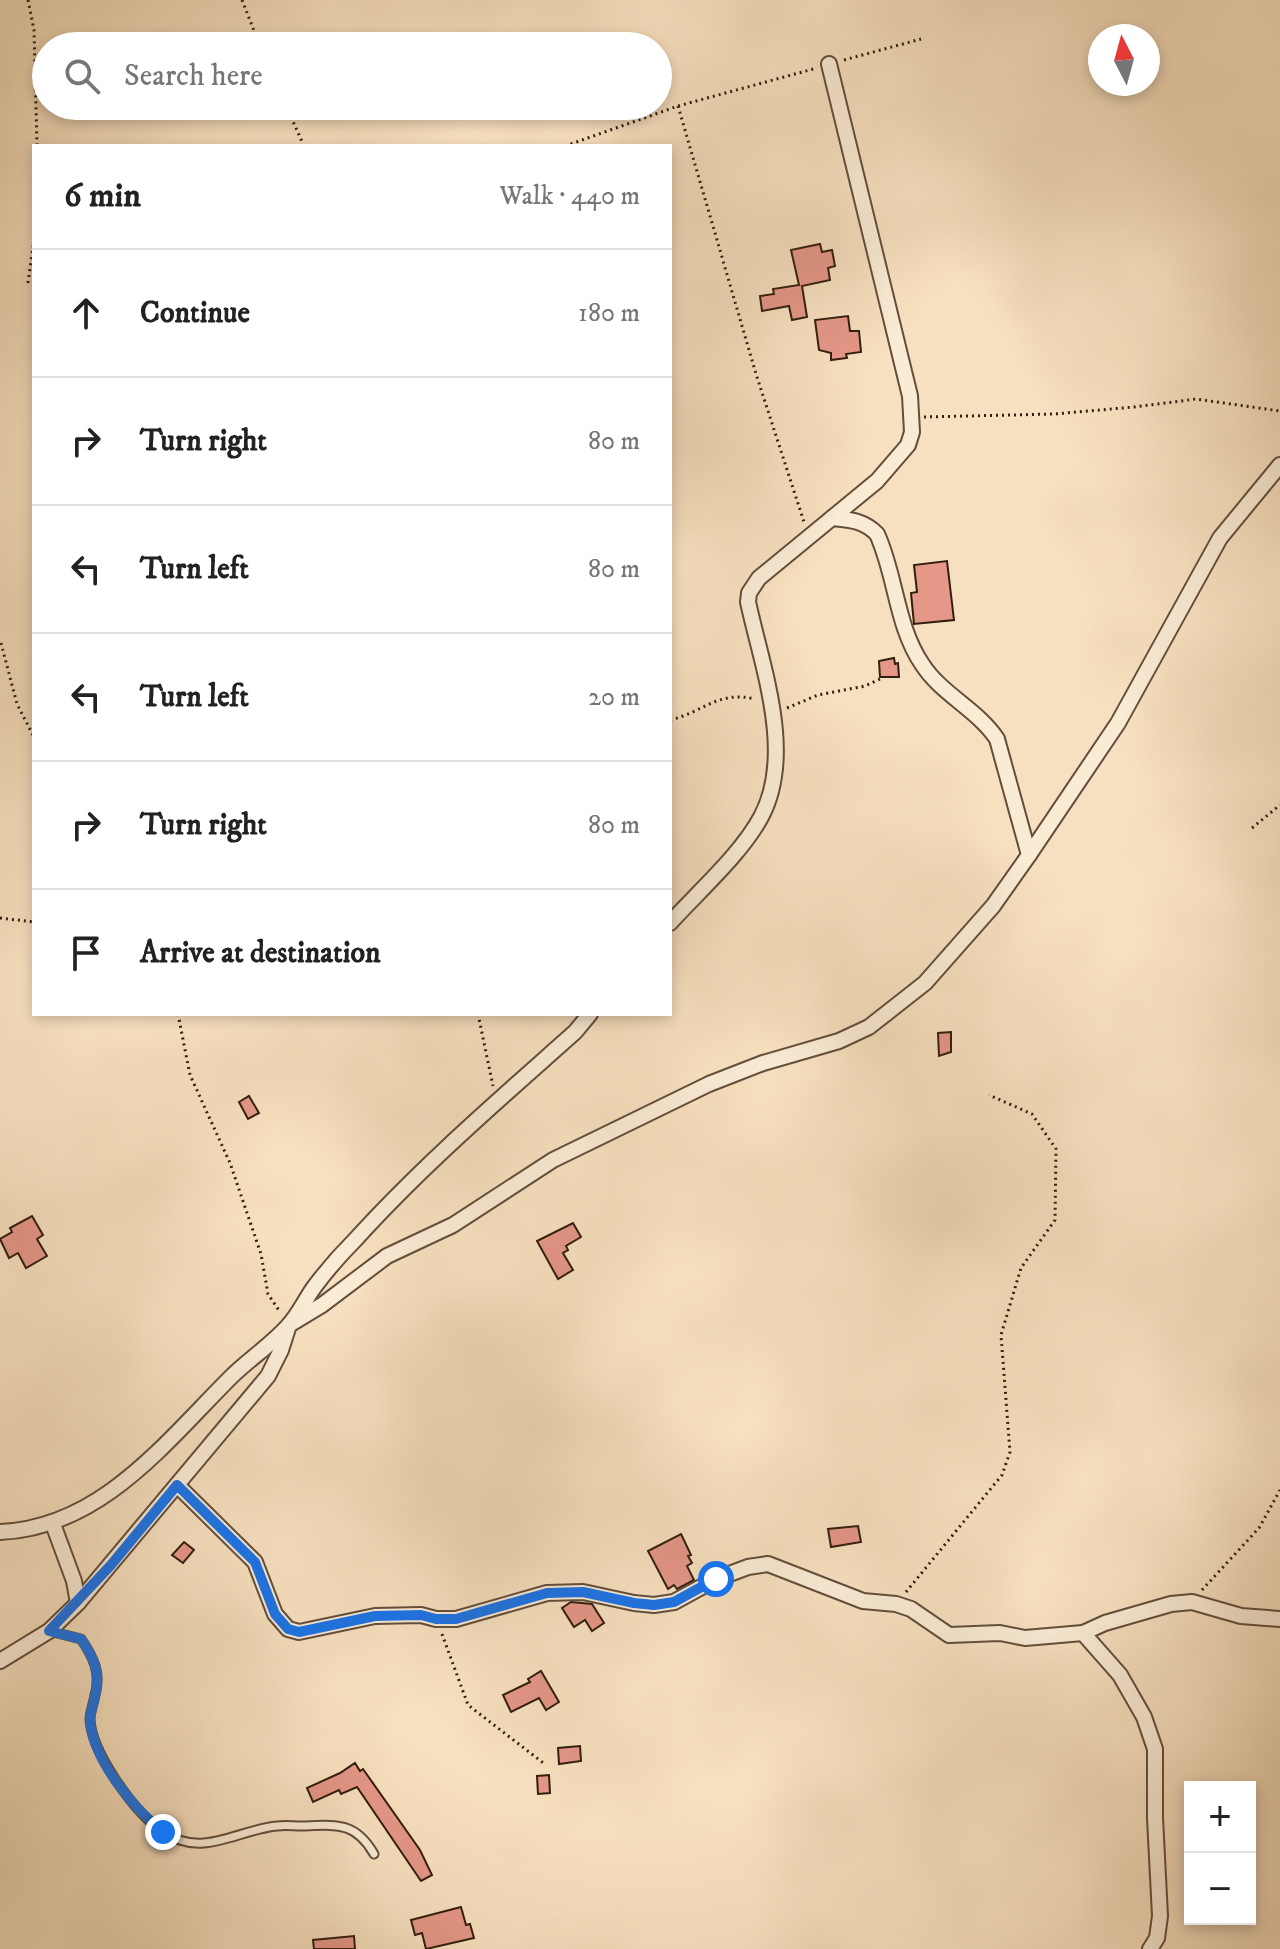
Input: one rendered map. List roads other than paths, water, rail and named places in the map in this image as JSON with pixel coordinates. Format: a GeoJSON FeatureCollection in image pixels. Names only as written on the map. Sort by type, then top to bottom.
{"type":"FeatureCollection","features":[{"type":"Feature","properties":{"kind":"street"},"geometry":{"type":"LineString","coordinates":[[672,921],[746,838],[771,796],[776,770],[774,723],[748,602],[749,593],[759,578],[877,481],[908,445],[912,417],[910,396],[829,64]]}},
{"type":"Feature","properties":{"kind":"street"},"geometry":{"type":"LineString","coordinates":[[0,1532],[53,1524],[82,1511],[111,1492],[289,1325],[322,1305],[387,1256],[453,1225],[553,1160],[709,1084],[763,1063],[839,1041],[869,1027],[925,983],[993,906],[1029,855],[1118,723],[1220,538],[1280,465]]}},
{"type":"Feature","properties":{"kind":"street"},"geometry":{"type":"LineString","coordinates":[[832,518],[857,520],[877,534],[909,639],[922,665],[987,724],[997,739],[1029,855]]}},
{"type":"Feature","properties":{"kind":"street"},"geometry":{"type":"LineString","coordinates":[[0,1661],[49,1631],[78,1603],[268,1376],[289,1325],[316,1284],[356,1239],[447,1148],[575,1032],[588,1016]]}},
{"type":"Feature","properties":{"kind":"street"},"geometry":{"type":"LineString","coordinates":[[177,1485],[255,1562],[270,1606],[288,1629],[299,1632],[375,1616],[421,1615],[456,1619],[547,1593],[583,1592],[654,1605],[674,1602],[727,1575],[768,1564],[863,1601],[896,1604],[911,1609],[949,1635],[1000,1633],[1025,1638],[1083,1633],[1105,1623],[1171,1604],[1192,1602],[1241,1616],[1280,1619]]}},
{"type":"Feature","properties":{"kind":"street"},"geometry":{"type":"LineString","coordinates":[[53,1524],[74,1581],[78,1603]]}},
{"type":"Feature","properties":{"kind":"street"},"geometry":{"type":"LineString","coordinates":[[1083,1633],[1120,1675],[1144,1717],[1155,1749],[1160,1916],[1157,1938],[1150,1949]]}},
{"type":"Feature","properties":{"kind":"lane"},"geometry":{"type":"LineString","coordinates":[[49,1631],[81,1639],[94,1658],[99,1681],[90,1719],[99,1752],[139,1812],[163,1832],[185,1841],[207,1844],[277,1826],[331,1824],[364,1838],[374,1854]]}}]}
